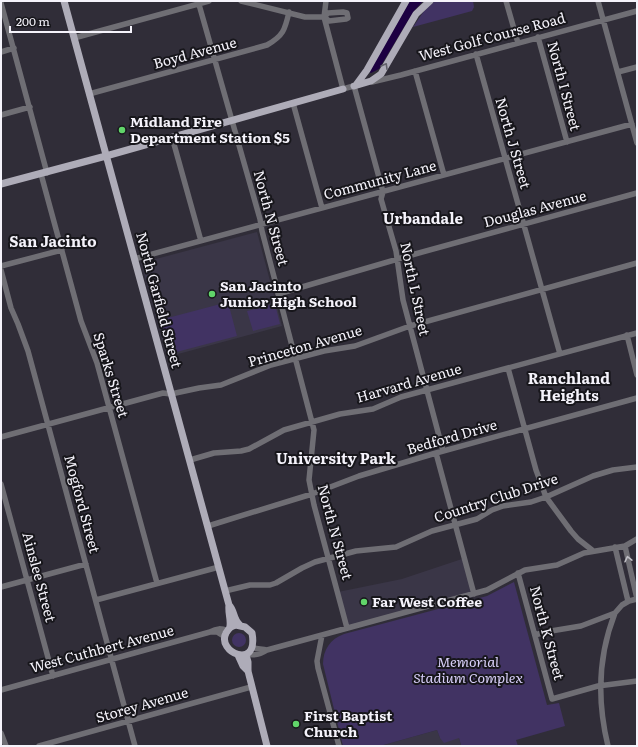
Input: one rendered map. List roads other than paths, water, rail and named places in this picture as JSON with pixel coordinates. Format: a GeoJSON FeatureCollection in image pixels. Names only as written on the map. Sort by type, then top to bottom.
{"type":"FeatureCollection","features":[{"type":"Feature","properties":{"kind":"main road","name":"North Garfield Street"},"geometry":{"type":"LineString","coordinates":[[64,1],[229,605]]}},
{"type":"Feature","properties":{"kind":"main road"},"geometry":{"type":"LineString","coordinates":[[354,86],[367,70],[406,1]]}},
{"type":"Feature","properties":{"kind":"main road"},"geometry":{"type":"LineString","coordinates":[[354,86],[371,81],[381,74],[416,14],[430,1]]}},
{"type":"Feature","properties":{"kind":"main road"},"geometry":{"type":"LineString","coordinates":[[1,184],[343,89]]}},
{"type":"Feature","properties":{"kind":"main road"},"geometry":{"type":"LineString","coordinates":[[229,605],[232,608],[236,622],[249,629],[252,633],[252,647],[247,654],[248,671],[267,746]]}},
{"type":"Feature","properties":{"kind":"main road"},"geometry":{"type":"LineString","coordinates":[[229,605],[228,612],[230,620],[226,645],[231,652],[238,655],[247,654]]}},
{"type":"Feature","properties":{"kind":"main road"},"geometry":{"type":"LineString","coordinates":[[228,632],[236,625],[240,625]]}},
{"type":"Feature","properties":{"kind":"main road"},"geometry":{"type":"LineString","coordinates":[[238,655],[243,666],[248,671]]}},
{"type":"Feature","properties":{"kind":"street"},"geometry":{"type":"LineString","coordinates":[[74,38],[199,2],[209,1]]}},
{"type":"Feature","properties":{"kind":"street"},"geometry":{"type":"LineString","coordinates":[[241,1],[305,16],[324,18]]}},
{"type":"Feature","properties":{"kind":"street"},"geometry":{"type":"LineString","coordinates":[[326,1],[324,18],[343,89]]}},
{"type":"Feature","properties":{"kind":"street"},"geometry":{"type":"LineString","coordinates":[[506,1],[518,43]]}},
{"type":"Feature","properties":{"kind":"street"},"geometry":{"type":"LineString","coordinates":[[598,1],[632,124],[635,130],[637,143]]}},
{"type":"Feature","properties":{"kind":"street","name":"North N Street"},"geometry":{"type":"LineString","coordinates":[[199,2],[261,225],[312,421],[314,438],[309,480],[347,628]]}},
{"type":"Feature","properties":{"kind":"street","name":"Sparks Street"},"geometry":{"type":"LineString","coordinates":[[1,3],[30,107],[62,250],[81,321],[97,363],[157,583]]}},
{"type":"Feature","properties":{"kind":"street","name":"West Golf Course Road"},"geometry":{"type":"LineString","coordinates":[[343,89],[637,11]]}},
{"type":"Feature","properties":{"kind":"street","name":"Boyd Avenue"},"geometry":{"type":"LineString","coordinates":[[89,94],[266,46],[276,40],[284,30],[289,12]]}},
{"type":"Feature","properties":{"kind":"street","name":"North I Street"},"geometry":{"type":"LineString","coordinates":[[538,38],[567,142]]}},
{"type":"Feature","properties":{"kind":"street"},"geometry":{"type":"LineString","coordinates":[[1,52],[14,48]]}},
{"type":"Feature","properties":{"kind":"street","name":"North J Street"},"geometry":{"type":"LineString","coordinates":[[476,54],[504,159],[560,354]]}},
{"type":"Feature","properties":{"kind":"street"},"geometry":{"type":"LineString","coordinates":[[618,72],[637,67]]}},
{"type":"Feature","properties":{"kind":"street"},"geometry":{"type":"LineString","coordinates":[[415,71],[444,175]]}},
{"type":"Feature","properties":{"kind":"street","name":"North L Street"},"geometry":{"type":"LineString","coordinates":[[354,86],[383,192],[381,199],[398,259],[403,300],[443,451]]}},
{"type":"Feature","properties":{"kind":"street"},"geometry":{"type":"LineString","coordinates":[[293,103],[322,208]]}},
{"type":"Feature","properties":{"kind":"street"},"geometry":{"type":"LineString","coordinates":[[1,115],[30,107]]}},
{"type":"Feature","properties":{"kind":"street","name":"Community Lane"},"geometry":{"type":"LineString","coordinates":[[134,259],[632,124]]}},
{"type":"Feature","properties":{"kind":"street"},"geometry":{"type":"LineString","coordinates":[[172,137],[201,242]]}},
{"type":"Feature","properties":{"kind":"street","name":"Douglas Avenue"},"geometry":{"type":"LineString","coordinates":[[278,294],[637,193]]}},
{"type":"Feature","properties":{"kind":"street"},"geometry":{"type":"LineString","coordinates":[[1,266],[62,250]]}},
{"type":"Feature","properties":{"kind":"street","name":"Princeton Avenue"},"geometry":{"type":"LineString","coordinates":[[1,437],[163,393],[171,394],[194,388],[223,384],[271,365],[324,351],[355,346],[410,326],[637,263]]}},
{"type":"Feature","properties":{"kind":"street","name":"Mogford Street"},"geometry":{"type":"LineString","coordinates":[[1,270],[11,308],[28,351],[135,746]]}},
{"type":"Feature","properties":{"kind":"street","name":"Harvard Avenue"},"geometry":{"type":"LineString","coordinates":[[190,460],[214,453],[241,451],[284,430],[312,421],[340,414],[373,409],[427,390],[637,333]]}},
{"type":"Feature","properties":{"kind":"street"},"geometry":{"type":"LineString","coordinates":[[627,335],[637,375]]}},
{"type":"Feature","properties":{"kind":"street"},"geometry":{"type":"LineString","coordinates":[[508,368],[536,470],[546,497],[571,531],[578,539],[592,550]]}},
{"type":"Feature","properties":{"kind":"street","name":"Bedford Drive"},"geometry":{"type":"LineString","coordinates":[[208,526],[312,494],[359,476],[436,453],[637,398]]}},
{"type":"Feature","properties":{"kind":"street"},"geometry":{"type":"LineString","coordinates":[[436,453],[474,594]]}},
{"type":"Feature","properties":{"kind":"street","name":"Country Club Drive"},"geometry":{"type":"LineString","coordinates":[[225,591],[250,585],[276,583],[302,568],[328,558],[356,551],[396,547],[432,531],[477,519],[492,510],[503,506],[531,502],[546,497],[593,476],[613,470],[637,467]]}},
{"type":"Feature","properties":{"kind":"street","name":"Ainslee Street"},"geometry":{"type":"LineString","coordinates":[[1,484],[53,676]]}},
{"type":"Feature","properties":{"kind":"street"},"geometry":{"type":"LineString","coordinates":[[247,654],[253,656],[267,650],[474,594],[487,590],[526,570],[557,565],[592,550],[625,546],[637,539]]}},
{"type":"Feature","properties":{"kind":"street"},"geometry":{"type":"LineString","coordinates":[[608,746],[601,708],[601,667],[605,646],[615,613],[628,601],[637,599],[625,546]]}},
{"type":"Feature","properties":{"kind":"street"},"geometry":{"type":"LineString","coordinates":[[615,547],[628,601]]}},
{"type":"Feature","properties":{"kind":"street"},"geometry":{"type":"LineString","coordinates":[[1,587],[86,564]]}},
{"type":"Feature","properties":{"kind":"street"},"geometry":{"type":"LineString","coordinates":[[96,600],[219,567]]}},
{"type":"Feature","properties":{"kind":"street","name":"North K Street"},"geometry":{"type":"LineString","coordinates":[[518,573],[552,699],[601,686]]}},
{"type":"Feature","properties":{"kind":"street"},"geometry":{"type":"LineString","coordinates":[[622,576],[631,573]]}},
{"type":"Feature","properties":{"kind":"street"},"geometry":{"type":"LineString","coordinates":[[535,635],[581,626],[615,613]]}},
{"type":"Feature","properties":{"kind":"street","name":"West Cuthbert Avenue"},"geometry":{"type":"LineString","coordinates":[[1,690],[112,660],[216,629],[222,628],[228,632]]}},
{"type":"Feature","properties":{"kind":"street"},"geometry":{"type":"LineString","coordinates":[[322,635],[317,661],[318,668],[339,746]]}},
{"type":"Feature","properties":{"kind":"street"},"geometry":{"type":"LineString","coordinates":[[252,647],[267,650]]}},
{"type":"Feature","properties":{"kind":"street"},"geometry":{"type":"LineString","coordinates":[[601,686],[637,681]]}},
{"type":"Feature","properties":{"kind":"street","name":"Storey Avenue"},"geometry":{"type":"LineString","coordinates":[[39,746],[251,686]]}},
{"type":"Feature","properties":{"kind":"street"},"geometry":{"type":"LineString","coordinates":[[1,732],[6,746]]}},
{"type":"Feature","properties":{"kind":"place","name":"Midland Fire Department Station $5"},"geometry":{"type":"Point","coordinates":[122,130]}},
{"type":"Feature","properties":{"kind":"place","name":"San Jacinto Junior High School"},"geometry":{"type":"Point","coordinates":[212,294]}},
{"type":"Feature","properties":{"kind":"place","name":"Far West Coffee"},"geometry":{"type":"Point","coordinates":[364,602]}},
{"type":"Feature","properties":{"kind":"place","name":"First Baptist Church"},"geometry":{"type":"Point","coordinates":[296,724]}},
{"type":"Feature","properties":{"kind":"district","name":"Urbandale"},"geometry":{"type":"Point","coordinates":[423,219]}},
{"type":"Feature","properties":{"kind":"district","name":"San Jacinto"},"geometry":{"type":"Point","coordinates":[53,242]}},
{"type":"Feature","properties":{"kind":"district","name":"Ranchland Heights"},"geometry":{"type":"Point","coordinates":[569,388]}},
{"type":"Feature","properties":{"kind":"district","name":"University Park"},"geometry":{"type":"Point","coordinates":[336,459]}},
{"type":"Feature","properties":{"kind":"park label","name":"Memorial Stadium Complex"},"geometry":{"type":"Point","coordinates":[468,670]}}]}
